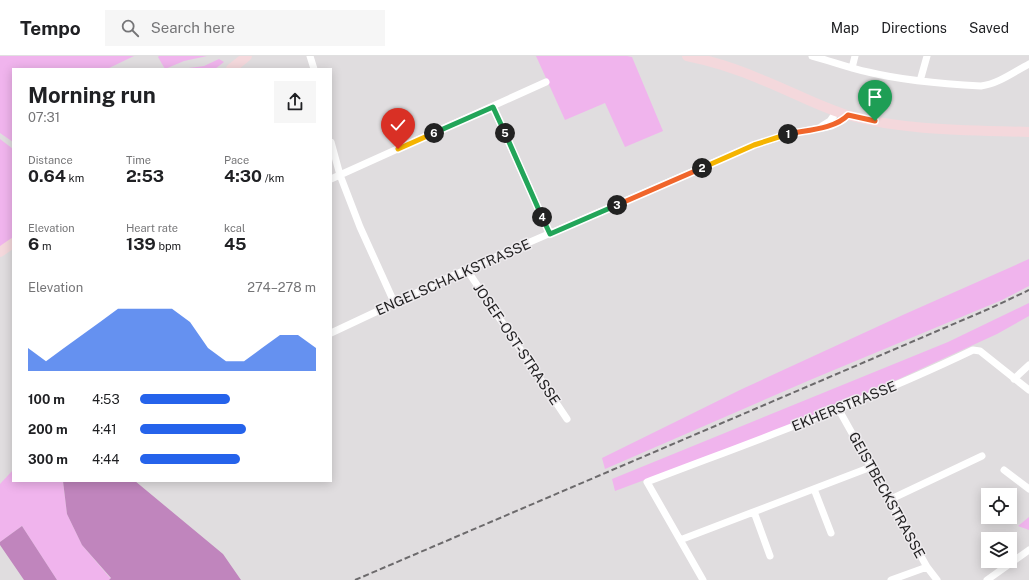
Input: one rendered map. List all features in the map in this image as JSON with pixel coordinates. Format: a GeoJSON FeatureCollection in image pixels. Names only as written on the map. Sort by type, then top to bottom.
{"type":"FeatureCollection","features":[{"type":"Feature","properties":{"kind":"main road"},"geometry":{"type":"LineString","coordinates":[[232,68],[247,56]]}},
{"type":"Feature","properties":{"kind":"main road"},"geometry":{"type":"LineString","coordinates":[[687,56],[759,78],[848,115],[907,126],[1029,132]]}},
{"type":"Feature","properties":{"kind":"main road"},"geometry":{"type":"LineString","coordinates":[[0,252],[12,244]]}},
{"type":"Feature","properties":{"kind":"street"},"geometry":{"type":"LineString","coordinates":[[310,56],[314,68]]}},
{"type":"Feature","properties":{"kind":"street"},"geometry":{"type":"LineString","coordinates":[[812,56],[869,72],[920,81],[980,86],[990,85],[1029,64]]}},
{"type":"Feature","properties":{"kind":"street"},"geometry":{"type":"LineString","coordinates":[[852,68],[855,56]]}},
{"type":"Feature","properties":{"kind":"street"},"geometry":{"type":"LineString","coordinates":[[920,81],[927,56]]}},
{"type":"Feature","properties":{"kind":"street"},"geometry":{"type":"LineString","coordinates":[[332,179],[546,82]]}},
{"type":"Feature","properties":{"kind":"street"},"geometry":{"type":"LineString","coordinates":[[493,107],[550,234]]}},
{"type":"Feature","properties":{"kind":"street"},"geometry":{"type":"LineString","coordinates":[[821,127],[830,121],[837,111]]}},
{"type":"Feature","properties":{"kind":"street","name":"ENGELSCHALKSTRASSE"},"geometry":{"type":"LineString","coordinates":[[332,333],[394,302],[754,145],[780,136],[831,126],[837,124],[848,115]]}},
{"type":"Feature","properties":{"kind":"street"},"geometry":{"type":"LineString","coordinates":[[332,146],[340,175],[360,227],[394,302]]}},
{"type":"Feature","properties":{"kind":"street","name":"JOSEF-OST-STRASSE"},"geometry":{"type":"LineString","coordinates":[[467,270],[567,419]]}},
{"type":"Feature","properties":{"kind":"street","name":"EKHERSTRASSE"},"geometry":{"type":"LineString","coordinates":[[680,540],[647,482],[839,410],[973,350],[980,351],[1029,390]]}},
{"type":"Feature","properties":{"kind":"street"},"geometry":{"type":"LineString","coordinates":[[1014,379],[1029,365]]}},
{"type":"Feature","properties":{"kind":"street","name":"GEISTBECKSTRASSE"},"geometry":{"type":"LineString","coordinates":[[839,410],[927,567],[937,580]]}},
{"type":"Feature","properties":{"kind":"street"},"geometry":{"type":"LineString","coordinates":[[890,500],[982,456]]}},
{"type":"Feature","properties":{"kind":"street"},"geometry":{"type":"LineString","coordinates":[[703,580],[680,540],[871,467]]}},
{"type":"Feature","properties":{"kind":"street"},"geometry":{"type":"LineString","coordinates":[[1004,470],[1029,489]]}},
{"type":"Feature","properties":{"kind":"street"},"geometry":{"type":"LineString","coordinates":[[814,489],[831,533]]}},
{"type":"Feature","properties":{"kind":"street"},"geometry":{"type":"LineString","coordinates":[[754,512],[770,556]]}},
{"type":"Feature","properties":{"kind":"street"},"geometry":{"type":"LineString","coordinates":[[986,580],[1029,550]]}},
{"type":"Feature","properties":{"kind":"street"},"geometry":{"type":"LineString","coordinates":[[891,580],[901,578],[927,567]]}},
{"type":"Feature","properties":{"kind":"shaded area"},"geometry":{"type":"Polygon","coordinates":[[[0,56],[134,56],[109,68],[12,68],[12,141],[0,133],[0,56]]]}},
{"type":"Feature","properties":{"kind":"shaded area"},"geometry":{"type":"Polygon","coordinates":[[[207,56],[184,61],[167,68],[164,68],[158,57],[207,56]]]}},
{"type":"Feature","properties":{"kind":"shaded area"},"geometry":{"type":"Polygon","coordinates":[[[536,56],[632,57],[663,131],[625,147],[605,103],[565,120],[536,56]]]}},
{"type":"Feature","properties":{"kind":"shaded area"},"geometry":{"type":"Polygon","coordinates":[[[219,59],[224,62],[216,68],[189,68],[204,66],[219,59]]]}},
{"type":"Feature","properties":{"kind":"shaded area"},"geometry":{"type":"Polygon","coordinates":[[[0,139],[12,148],[12,240],[0,248],[0,139]]]}},
{"type":"Feature","properties":{"kind":"shaded area"},"geometry":{"type":"Polygon","coordinates":[[[1029,259],[1029,286],[1002,300],[810,380],[605,469],[602,458],[742,389],[1029,259]]]}},
{"type":"Feature","properties":{"kind":"shaded area"},"geometry":{"type":"Polygon","coordinates":[[[1029,303],[1029,316],[997,334],[829,411],[615,491],[612,479],[948,342],[1029,303]]]}},
{"type":"Feature","properties":{"kind":"shaded area"},"geometry":{"type":"Polygon","coordinates":[[[12,471],[12,482],[63,482],[67,514],[82,545],[111,579],[57,580],[22,526],[0,542],[0,484],[12,471]]]}},
{"type":"Feature","properties":{"kind":"shaded area"},"geometry":{"type":"Polygon","coordinates":[[[63,482],[136,482],[223,554],[241,580],[109,580],[111,578],[82,545],[67,514],[63,482]]]}},
{"type":"Feature","properties":{"kind":"shaded area"},"geometry":{"type":"Polygon","coordinates":[[[1029,517],[1029,530],[1018,526],[1029,517]]]}},
{"type":"Feature","properties":{"kind":"shaded area"},"geometry":{"type":"Polygon","coordinates":[[[22,526],[57,580],[24,580],[0,545],[0,542],[22,526]]]}},
{"type":"Feature","properties":{"kind":"railway"},"geometry":{"type":"LineString","coordinates":[[355,580],[991,308],[1029,290]]}},
{"type":"Feature","properties":{"kind":"route"},"geometry":{"type":"LineString","coordinates":[[398,149],[493,107],[550,234],[754,145],[780,136],[831,126],[837,124],[848,115],[875,121]]}}]}
